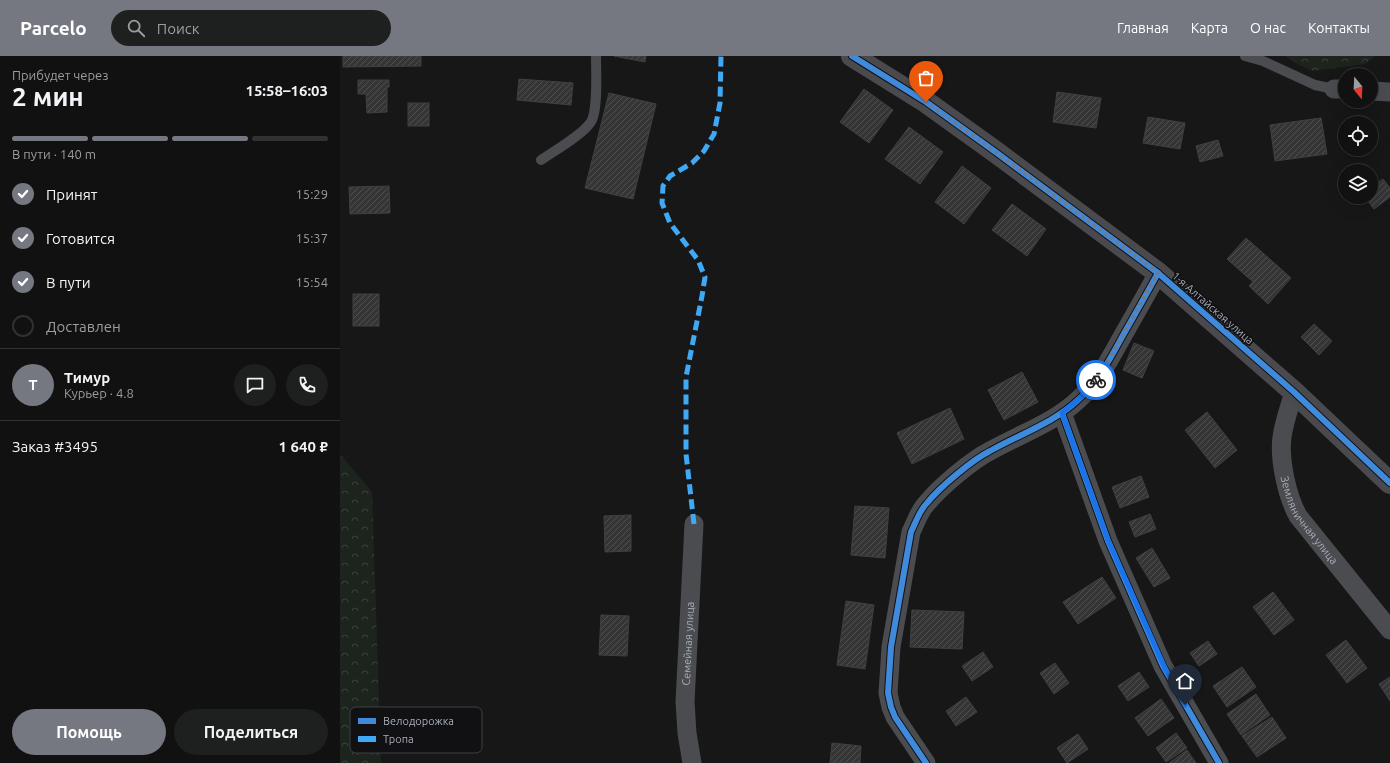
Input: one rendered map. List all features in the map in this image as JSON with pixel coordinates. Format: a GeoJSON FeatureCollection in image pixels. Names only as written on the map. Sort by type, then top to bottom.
{"type":"FeatureCollection","features":[{"type":"Feature","properties":{"kind":"street","name":"1-я Алтайская улица"},"geometry":{"type":"LineString","coordinates":[[852,56],[926,102],[1158,273],[1294,392],[1390,483]]}},
{"type":"Feature","properties":{"kind":"street"},"geometry":{"type":"LineString","coordinates":[[1378,91],[1390,92]]}},
{"type":"Feature","properties":{"kind":"street"},"geometry":{"type":"LineString","coordinates":[[926,763],[895,717],[888,694],[891,647],[911,532],[918,516],[926,503],[945,485],[989,451],[1062,413],[1093,385],[1158,273]]}},
{"type":"Feature","properties":{"kind":"street","name":"Земляничная улица"},"geometry":{"type":"LineString","coordinates":[[1294,392],[1282,437],[1282,453],[1288,494],[1292,506],[1298,516],[1390,630]]}},
{"type":"Feature","properties":{"kind":"street"},"geometry":{"type":"LineString","coordinates":[[1062,413],[1108,540],[1164,666],[1218,763]]}},
{"type":"Feature","properties":{"kind":"street","name":"Семейная улица"},"geometry":{"type":"LineString","coordinates":[[692,763],[687,733],[686,702],[694,524]]}},
{"type":"Feature","properties":{"kind":"lane"},"geometry":{"type":"LineString","coordinates":[[541,160],[585,130],[591,121],[595,111],[596,56]]}},
{"type":"Feature","properties":{"kind":"lane"},"geometry":{"type":"LineString","coordinates":[[1245,56],[1263,61],[1315,85],[1338,89]]}},
{"type":"Feature","properties":{"kind":"green space"},"geometry":{"type":"Polygon","coordinates":[[[1285,56],[1375,56],[1365,64],[1313,71],[1297,64],[1285,56]]]}},
{"type":"Feature","properties":{"kind":"green space"},"geometry":{"type":"Polygon","coordinates":[[[340,454],[372,492],[379,707],[350,707],[350,753],[381,753],[381,763],[340,763],[340,454]]]}},
{"type":"Feature","properties":{"kind":"building"},"geometry":{"type":"Polygon","coordinates":[[[343,56],[421,56],[421,66],[343,67],[343,56]]]}},
{"type":"Feature","properties":{"kind":"building"},"geometry":{"type":"Polygon","coordinates":[[[614,56],[646,56],[645,62],[614,56]]]}},
{"type":"Feature","properties":{"kind":"building"},"geometry":{"type":"Polygon","coordinates":[[[519,79],[573,83],[571,105],[517,100],[519,79]]]}},
{"type":"Feature","properties":{"kind":"building"},"geometry":{"type":"Polygon","coordinates":[[[358,80],[389,80],[389,87],[387,87],[387,112],[367,113],[366,94],[358,94],[358,80]]]}},
{"type":"Feature","properties":{"kind":"building"},"geometry":{"type":"Polygon","coordinates":[[[864,89],[893,110],[869,143],[840,122],[864,89]]]}},
{"type":"Feature","properties":{"kind":"building"},"geometry":{"type":"Polygon","coordinates":[[[1057,92],[1101,98],[1096,128],[1053,122],[1057,92]]]}},
{"type":"Feature","properties":{"kind":"building"},"geometry":{"type":"Polygon","coordinates":[[[609,93],[656,104],[633,199],[585,188],[609,93]]]}},
{"type":"Feature","properties":{"kind":"building"},"geometry":{"type":"Polygon","coordinates":[[[408,103],[429,103],[429,126],[408,126],[408,103]]]}},
{"type":"Feature","properties":{"kind":"building"},"geometry":{"type":"Polygon","coordinates":[[[1148,117],[1185,123],[1180,149],[1143,143],[1148,117]]]}},
{"type":"Feature","properties":{"kind":"building"},"geometry":{"type":"Polygon","coordinates":[[[1321,118],[1327,154],[1275,161],[1270,125],[1321,118]]]}},
{"type":"Feature","properties":{"kind":"building"},"geometry":{"type":"Polygon","coordinates":[[[909,127],[943,152],[920,184],[885,159],[909,127]]]}},
{"type":"Feature","properties":{"kind":"building"},"geometry":{"type":"Polygon","coordinates":[[[1218,140],[1223,156],[1200,162],[1196,146],[1218,140]]]}},
{"type":"Feature","properties":{"kind":"building"},"geometry":{"type":"Polygon","coordinates":[[[962,166],[991,188],[964,224],[935,202],[962,166]]]}},
{"type":"Feature","properties":{"kind":"building"},"geometry":{"type":"Polygon","coordinates":[[[1383,179],[1390,188],[1390,197],[1374,209],[1370,204],[1378,204],[1378,183],[1383,179]]]}},
{"type":"Feature","properties":{"kind":"building"},"geometry":{"type":"Polygon","coordinates":[[[389,186],[390,213],[350,214],[349,187],[389,186]]]}},
{"type":"Feature","properties":{"kind":"building"},"geometry":{"type":"Polygon","coordinates":[[[1012,204],[1046,229],[1027,256],[992,230],[1012,204]]]}},
{"type":"Feature","properties":{"kind":"building"},"geometry":{"type":"Polygon","coordinates":[[[1246,238],[1272,261],[1253,282],[1227,259],[1246,238]]]}},
{"type":"Feature","properties":{"kind":"building"},"geometry":{"type":"Polygon","coordinates":[[[1272,261],[1291,278],[1268,304],[1249,286],[1272,261]]]}},
{"type":"Feature","properties":{"kind":"building"},"geometry":{"type":"Polygon","coordinates":[[[353,294],[379,294],[379,326],[353,326],[353,294]]]}},
{"type":"Feature","properties":{"kind":"building"},"geometry":{"type":"Polygon","coordinates":[[[1314,324],[1332,341],[1319,355],[1301,337],[1314,324]]]}},
{"type":"Feature","properties":{"kind":"building"},"geometry":{"type":"Polygon","coordinates":[[[1134,343],[1154,351],[1142,378],[1123,370],[1134,343]]]}},
{"type":"Feature","properties":{"kind":"building"},"geometry":{"type":"Polygon","coordinates":[[[1022,372],[1038,402],[1004,420],[988,390],[1022,372]]]}},
{"type":"Feature","properties":{"kind":"building"},"geometry":{"type":"Polygon","coordinates":[[[950,408],[964,439],[912,464],[897,433],[950,408]]]}},
{"type":"Feature","properties":{"kind":"building"},"geometry":{"type":"Polygon","coordinates":[[[1207,412],[1237,450],[1215,468],[1185,430],[1207,412]]]}},
{"type":"Feature","properties":{"kind":"building"},"geometry":{"type":"Polygon","coordinates":[[[1141,476],[1149,497],[1120,508],[1112,487],[1141,476]]]}},
{"type":"Feature","properties":{"kind":"building"},"geometry":{"type":"Polygon","coordinates":[[[855,506],[889,508],[885,558],[851,555],[855,506]]]}},
{"type":"Feature","properties":{"kind":"building"},"geometry":{"type":"Polygon","coordinates":[[[1150,514],[1156,529],[1135,537],[1129,522],[1150,514]]]}},
{"type":"Feature","properties":{"kind":"building"},"geometry":{"type":"Polygon","coordinates":[[[631,515],[631,551],[605,552],[604,516],[631,515]]]}},
{"type":"Feature","properties":{"kind":"building"},"geometry":{"type":"Polygon","coordinates":[[[1152,548],[1170,578],[1154,587],[1136,558],[1152,548]]]}},
{"type":"Feature","properties":{"kind":"building"},"geometry":{"type":"Polygon","coordinates":[[[1102,577],[1116,598],[1078,624],[1063,602],[1102,577]]]}},
{"type":"Feature","properties":{"kind":"building"},"geometry":{"type":"Polygon","coordinates":[[[1273,592],[1294,620],[1274,635],[1253,607],[1273,592]]]}},
{"type":"Feature","properties":{"kind":"building"},"geometry":{"type":"Polygon","coordinates":[[[846,601],[874,605],[865,669],[837,665],[846,601]]]}},
{"type":"Feature","properties":{"kind":"building"},"geometry":{"type":"Polygon","coordinates":[[[912,610],[964,612],[962,649],[910,647],[912,610]]]}},
{"type":"Feature","properties":{"kind":"building"},"geometry":{"type":"Polygon","coordinates":[[[601,615],[629,616],[627,656],[599,655],[601,615]]]}},
{"type":"Feature","properties":{"kind":"building"},"geometry":{"type":"Polygon","coordinates":[[[1346,640],[1367,668],[1347,683],[1326,655],[1346,640]]]}},
{"type":"Feature","properties":{"kind":"building"},"geometry":{"type":"Polygon","coordinates":[[[1208,641],[1217,654],[1199,666],[1190,653],[1208,641]]]}},
{"type":"Feature","properties":{"kind":"building"},"geometry":{"type":"Polygon","coordinates":[[[983,652],[993,667],[972,681],[962,666],[983,652]]]}},
{"type":"Feature","properties":{"kind":"building"},"geometry":{"type":"Polygon","coordinates":[[[1055,663],[1069,683],[1054,694],[1040,673],[1055,663]]]}},
{"type":"Feature","properties":{"kind":"building"},"geometry":{"type":"Polygon","coordinates":[[[1242,667],[1256,687],[1227,707],[1213,686],[1242,667]]]}},
{"type":"Feature","properties":{"kind":"building"},"geometry":{"type":"Polygon","coordinates":[[[1139,672],[1149,687],[1128,701],[1118,686],[1139,672]]]}},
{"type":"Feature","properties":{"kind":"building"},"geometry":{"type":"Polygon","coordinates":[[[1390,677],[1390,701],[1379,684],[1390,677]]]}},
{"type":"Feature","properties":{"kind":"building"},"geometry":{"type":"Polygon","coordinates":[[[1256,694],[1270,715],[1241,735],[1227,714],[1256,694]]]}},
{"type":"Feature","properties":{"kind":"building"},"geometry":{"type":"Polygon","coordinates":[[[966,697],[977,712],[956,726],[946,711],[966,697]]]}},
{"type":"Feature","properties":{"kind":"building"},"geometry":{"type":"Polygon","coordinates":[[[1161,699],[1174,718],[1148,736],[1135,718],[1161,699]]]}},
{"type":"Feature","properties":{"kind":"building"},"geometry":{"type":"Polygon","coordinates":[[[1272,717],[1286,738],[1257,757],[1242,736],[1272,717]]]}},
{"type":"Feature","properties":{"kind":"building"},"geometry":{"type":"Polygon","coordinates":[[[1176,733],[1187,748],[1166,762],[1156,748],[1176,733]]]}},
{"type":"Feature","properties":{"kind":"building"},"geometry":{"type":"Polygon","coordinates":[[[1078,734],[1088,749],[1067,763],[1057,748],[1078,734]]]}},
{"type":"Feature","properties":{"kind":"building"},"geometry":{"type":"Polygon","coordinates":[[[832,743],[861,746],[860,763],[830,763],[832,743]]]}},
{"type":"Feature","properties":{"kind":"building"},"geometry":{"type":"Polygon","coordinates":[[[1187,750],[1196,763],[1169,763],[1187,750]]]}},
{"type":"Feature","properties":{"kind":"marked path"},"geometry":{"type":"LineString","coordinates":[[694,524],[686,454],[686,377],[705,277],[698,260],[670,223],[662,203],[663,186],[670,176],[692,163],[704,151],[714,134],[720,103],[721,56]]}},
{"type":"Feature","properties":{"kind":"cycle path"},"geometry":{"type":"LineString","coordinates":[[852,56],[926,102],[1158,273],[1294,392],[1390,483]]}},
{"type":"Feature","properties":{"kind":"cycle path"},"geometry":{"type":"LineString","coordinates":[[926,763],[895,717],[888,693],[891,647],[911,532],[918,517],[924,506],[948,482],[966,467],[990,451],[1048,422],[1059,415],[1086,392],[1098,378],[1108,362],[1158,273]]}},
{"type":"Feature","properties":{"kind":"cycle path"},"geometry":{"type":"LineString","coordinates":[[1062,413],[1108,541],[1163,666],[1219,763]]}},
{"type":"Feature","properties":{"kind":"way so far"},"geometry":{"type":"LineString","coordinates":[[926,102],[1158,273],[1096,380]]}},
{"type":"Feature","properties":{"kind":"route"},"geometry":{"type":"LineString","coordinates":[[1096,380],[1079,399],[1062,413],[1108,540],[1164,666],[1185,705]]}}]}
